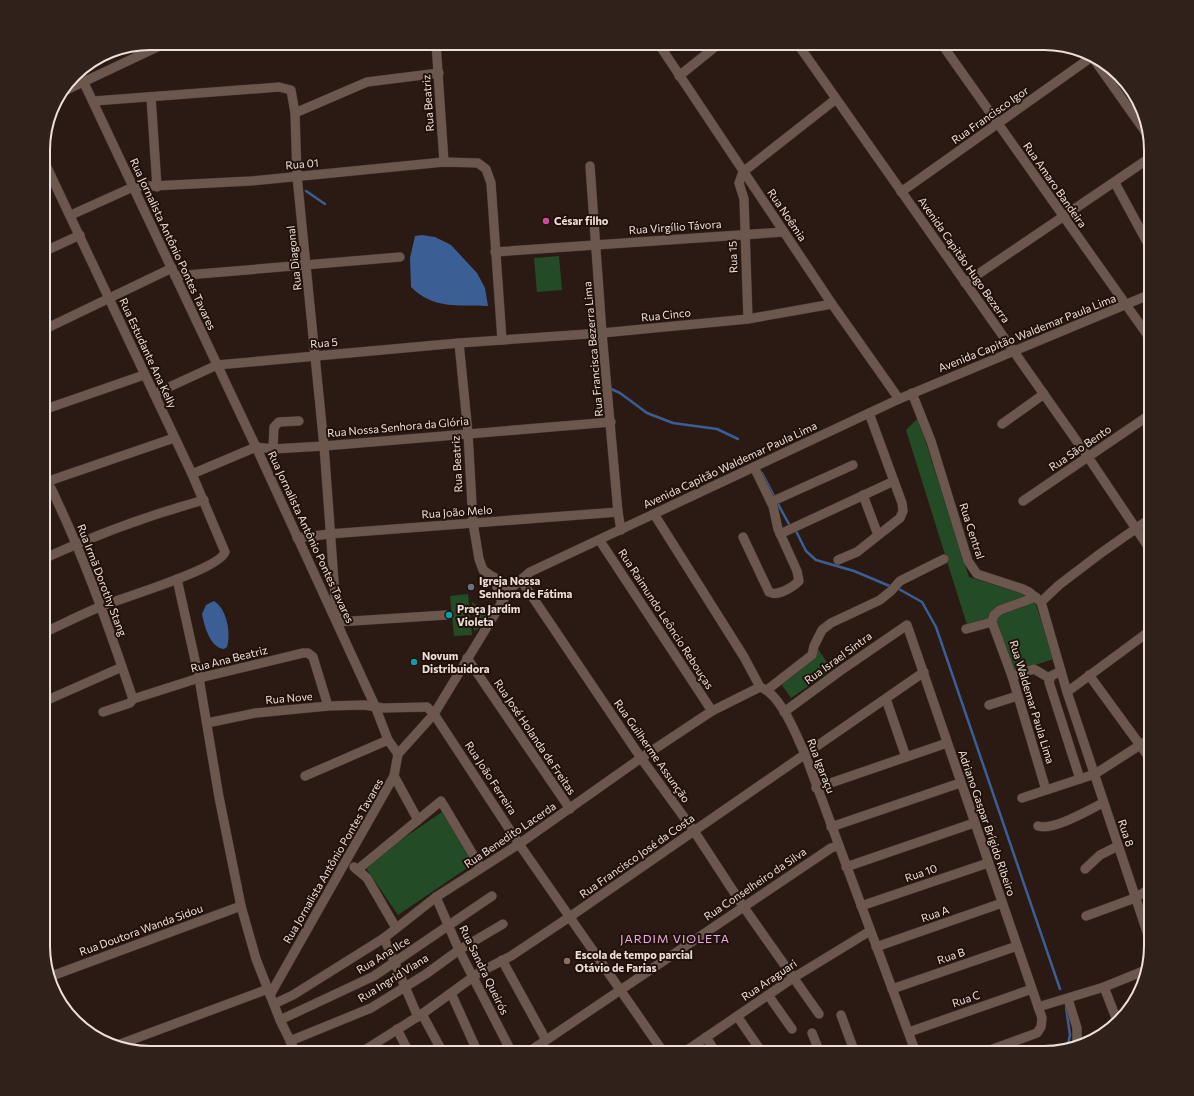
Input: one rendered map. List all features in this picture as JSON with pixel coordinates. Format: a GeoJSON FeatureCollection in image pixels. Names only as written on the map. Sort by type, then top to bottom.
{"type":"FeatureCollection","features":[{"type":"Feature","properties":{"kind":"street"},"geometry":{"type":"LineString","coordinates":[[72,88],[152,50]]}},
{"type":"Feature","properties":{"kind":"street","name":"Rua Beatriz"},"geometry":{"type":"LineString","coordinates":[[436,50],[444,162]]}},
{"type":"Feature","properties":{"kind":"street","name":"Rua Noêmia"},"geometry":{"type":"LineString","coordinates":[[662,50],[832,304],[898,399]]}},
{"type":"Feature","properties":{"kind":"street"},"geometry":{"type":"LineString","coordinates":[[679,76],[711,50]]}},
{"type":"Feature","properties":{"kind":"street","name":"Avenida Capitão Hugo Bezerra"},"geometry":{"type":"LineString","coordinates":[[802,50],[900,192],[1088,457],[1144,540]]}},
{"type":"Feature","properties":{"kind":"street","name":"Rua Amaro Bandeira"},"geometry":{"type":"LineString","coordinates":[[946,50],[1144,330]]}},
{"type":"Feature","properties":{"kind":"street","name":"Rua Francisco Igor"},"geometry":{"type":"LineString","coordinates":[[900,192],[1087,60]]}},
{"type":"Feature","properties":{"kind":"street"},"geometry":{"type":"LineString","coordinates":[[1100,67],[1141,126]]}},
{"type":"Feature","properties":{"kind":"street"},"geometry":{"type":"LineString","coordinates":[[295,113],[367,82],[438,73]]}},
{"type":"Feature","properties":{"kind":"street","name":"Rua Jornalista Antônio Pontes Tavares"},"geometry":{"type":"LineString","coordinates":[[84,83],[94,101],[337,622],[375,706],[388,740],[398,754],[394,776],[346,863],[269,992]]}},
{"type":"Feature","properties":{"kind":"street","name":"Rua Diagonal"},"geometry":{"type":"LineString","coordinates":[[94,101],[151,98],[283,87],[291,90],[295,113],[298,176],[324,446],[329,534],[337,622]]}},
{"type":"Feature","properties":{"kind":"street"},"geometry":{"type":"LineString","coordinates":[[151,98],[158,186]]}},
{"type":"Feature","properties":{"kind":"street"},"geometry":{"type":"LineString","coordinates":[[744,172],[836,99]]}},
{"type":"Feature","properties":{"kind":"street","name":"Rua 01"},"geometry":{"type":"LineString","coordinates":[[133,187],[298,176],[444,162],[473,162],[483,166],[489,175],[493,200],[495,252]]}},
{"type":"Feature","properties":{"kind":"street"},"geometry":{"type":"LineString","coordinates":[[966,283],[1144,162]]}},
{"type":"Feature","properties":{"kind":"street","name":"Rua Francisca Bezerra Lima"},"geometry":{"type":"LineString","coordinates":[[590,166],[602,333],[618,512],[621,530]]}},
{"type":"Feature","properties":{"kind":"street","name":"Rua 15"},"geometry":{"type":"LineString","coordinates":[[744,172],[739,183],[744,199],[748,319]]}},
{"type":"Feature","properties":{"kind":"street","name":"Rua Estudante Ana Kelly"},"geometry":{"type":"LineString","coordinates":[[50,182],[71,215],[144,375],[204,500],[224,549],[224,555],[221,558],[177,579]]}},
{"type":"Feature","properties":{"kind":"street"},"geometry":{"type":"LineString","coordinates":[[1115,183],[1144,236]]}},
{"type":"Feature","properties":{"kind":"street"},"geometry":{"type":"LineString","coordinates":[[71,215],[133,187]]}},
{"type":"Feature","properties":{"kind":"street","name":"Rua Virgílio Távora"},"geometry":{"type":"LineString","coordinates":[[495,252],[784,232]]}},
{"type":"Feature","properties":{"kind":"street"},"geometry":{"type":"LineString","coordinates":[[50,249],[80,235]]}},
{"type":"Feature","properties":{"kind":"street"},"geometry":{"type":"LineString","coordinates":[[495,252],[502,340]]}},
{"type":"Feature","properties":{"kind":"street"},"geometry":{"type":"LineString","coordinates":[[50,327],[110,298],[173,272],[307,265],[400,256]]}},
{"type":"Feature","properties":{"kind":"street","name":"Avenida Capitão Waldemar Paula Lima"},"geometry":{"type":"LineString","coordinates":[[398,754],[434,714],[510,589],[530,572],[898,399],[1144,297]]}},
{"type":"Feature","properties":{"kind":"street","name":"Rua Cinco"},"geometry":{"type":"LineString","coordinates":[[502,340],[602,333],[748,319],[832,304]]}},
{"type":"Feature","properties":{"kind":"street","name":"Rua 5"},"geometry":{"type":"LineString","coordinates":[[154,394],[217,366],[502,340]]}},
{"type":"Feature","properties":{"kind":"street","name":"Rua Beatriz"},"geometry":{"type":"LineString","coordinates":[[459,343],[468,433],[473,523],[481,567],[510,589]]}},
{"type":"Feature","properties":{"kind":"street"},"geometry":{"type":"LineString","coordinates":[[50,408],[144,375]]}},
{"type":"Feature","properties":{"kind":"street","name":"Rua Central"},"geometry":{"type":"LineString","coordinates":[[912,393],[929,434],[966,555],[973,570],[982,577],[1023,589],[1038,600]]}},
{"type":"Feature","properties":{"kind":"street"},"geometry":{"type":"LineString","coordinates":[[1002,424],[1044,394]]}},
{"type":"Feature","properties":{"kind":"street"},"geometry":{"type":"LineString","coordinates":[[838,560],[857,552],[900,518],[903,511],[894,481],[869,413]]}},
{"type":"Feature","properties":{"kind":"street","name":"Rua São Bento"},"geometry":{"type":"LineString","coordinates":[[1023,501],[1144,419]]}},
{"type":"Feature","properties":{"kind":"street"},"geometry":{"type":"LineString","coordinates":[[273,449],[274,427],[279,422],[299,420]]}},
{"type":"Feature","properties":{"kind":"street","name":"Rua Nossa Senhora da Glória"},"geometry":{"type":"LineString","coordinates":[[192,474],[256,447],[273,449],[324,446],[611,422]]}},
{"type":"Feature","properties":{"kind":"street"},"geometry":{"type":"LineString","coordinates":[[50,478],[137,452],[174,438]]}},
{"type":"Feature","properties":{"kind":"street"},"geometry":{"type":"LineString","coordinates":[[771,502],[853,465]]}},
{"type":"Feature","properties":{"kind":"street"},"geometry":{"type":"LineString","coordinates":[[743,537],[767,590],[774,594],[794,585],[799,579],[780,534],[771,502],[754,467]]}},
{"type":"Feature","properties":{"kind":"street"},"geometry":{"type":"LineString","coordinates":[[780,534],[894,481]]}},
{"type":"Feature","properties":{"kind":"street","name":"Rua Irmã Dorothy Stang"},"geometry":{"type":"LineString","coordinates":[[50,489],[77,544],[102,606],[133,699]]}},
{"type":"Feature","properties":{"kind":"street"},"geometry":{"type":"LineString","coordinates":[[863,495],[878,535]]}},
{"type":"Feature","properties":{"kind":"street"},"geometry":{"type":"LineString","coordinates":[[50,556],[77,544],[171,509],[204,500]]}},
{"type":"Feature","properties":{"kind":"street","name":"Rua João Melo"},"geometry":{"type":"LineString","coordinates":[[297,538],[329,534],[618,512]]}},
{"type":"Feature","properties":{"kind":"street","name":"Rua Igaraçu"},"geometry":{"type":"LineString","coordinates":[[654,514],[764,688],[784,712],[805,754],[816,788],[914,1046]]}},
{"type":"Feature","properties":{"kind":"street"},"geometry":{"type":"LineString","coordinates":[[966,629],[992,622],[994,615],[1000,610],[1038,600],[1144,523]]}},
{"type":"Feature","properties":{"kind":"street","name":"Rua Raimundo Leôncio Rebouças"},"geometry":{"type":"LineString","coordinates":[[600,540],[712,711]]}},
{"type":"Feature","properties":{"kind":"street","name":"Rua Benedito Lacerda"},"geometry":{"type":"LineString","coordinates":[[274,1004],[293,995],[384,938],[436,897],[519,844],[641,758],[712,711],[764,688],[812,655],[814,646],[822,630],[841,618],[880,600],[894,588],[926,567],[944,559]]}},
{"type":"Feature","properties":{"kind":"street","name":"Rua Beatriz"},"geometry":{"type":"LineString","coordinates":[[494,577],[502,603]]}},
{"type":"Feature","properties":{"kind":"street"},"geometry":{"type":"LineString","coordinates":[[50,630],[102,606],[177,579],[199,678],[218,797],[241,906],[256,959],[280,1020],[292,1046]]}},
{"type":"Feature","properties":{"kind":"street","name":"Rua Guilherme Assunção"},"geometry":{"type":"LineString","coordinates":[[521,580],[641,758],[694,831],[792,978],[819,1014]]}},
{"type":"Feature","properties":{"kind":"street"},"geometry":{"type":"LineString","coordinates":[[1038,600],[1095,774]]}},
{"type":"Feature","properties":{"kind":"street"},"geometry":{"type":"LineString","coordinates":[[337,622],[446,616]]}},
{"type":"Feature","properties":{"kind":"street","name":"Rua Waldemar Paula Lima"},"geometry":{"type":"LineString","coordinates":[[992,622],[1012,676],[1046,790]]}},
{"type":"Feature","properties":{"kind":"street","name":"Adriano Gaspar Brígido Ribeiro"},"geometry":{"type":"LineString","coordinates":[[907,625],[924,672],[960,784],[1042,1018],[1040,1029],[1032,1036],[1003,1046]]}},
{"type":"Feature","properties":{"kind":"street","name":"Rua Israel Sintra"},"geometry":{"type":"LineString","coordinates":[[784,712],[907,625]]}},
{"type":"Feature","properties":{"kind":"street"},"geometry":{"type":"LineString","coordinates":[[1067,692],[1144,635]]}},
{"type":"Feature","properties":{"kind":"street","name":"Rua Ana Beatriz"},"geometry":{"type":"LineString","coordinates":[[103,712],[130,703],[133,699],[199,678],[308,653],[313,657],[328,706]]}},
{"type":"Feature","properties":{"kind":"street","name":"Rua José Holanda de Freitas"},"geometry":{"type":"LineString","coordinates":[[467,658],[570,809]]}},
{"type":"Feature","properties":{"kind":"street"},"geometry":{"type":"LineString","coordinates":[[50,699],[122,667]]}},
{"type":"Feature","properties":{"kind":"street"},"geometry":{"type":"LineString","coordinates":[[1012,676],[1034,669],[1049,678]]}},
{"type":"Feature","properties":{"kind":"street"},"geometry":{"type":"LineString","coordinates":[[1049,678],[1061,671]]}},
{"type":"Feature","properties":{"kind":"street","name":"Rua Francisco José da Costa"},"geometry":{"type":"LineString","coordinates":[[378,1046],[397,1029],[420,1015],[473,977],[570,916],[924,672]]}},
{"type":"Feature","properties":{"kind":"street"},"geometry":{"type":"LineString","coordinates":[[1089,675],[1144,750]]}},
{"type":"Feature","properties":{"kind":"street"},"geometry":{"type":"LineString","coordinates":[[1049,678],[1050,689],[1080,779]]}},
{"type":"Feature","properties":{"kind":"street"},"geometry":{"type":"LineString","coordinates":[[989,705],[1017,696]]}},
{"type":"Feature","properties":{"kind":"street"},"geometry":{"type":"LineString","coordinates":[[886,699],[906,757]]}},
{"type":"Feature","properties":{"kind":"street","name":"Rua Nove"},"geometry":{"type":"LineString","coordinates":[[207,723],[256,713],[328,706],[375,706],[383,708],[427,707],[434,714]]}},
{"type":"Feature","properties":{"kind":"street","name":"Rua João Ferreira"},"geometry":{"type":"LineString","coordinates":[[434,714],[519,844],[659,1046]]}},
{"type":"Feature","properties":{"kind":"street"},"geometry":{"type":"LineString","coordinates":[[305,776],[388,740]]}},
{"type":"Feature","properties":{"kind":"street"},"geometry":{"type":"LineString","coordinates":[[1022,798],[1095,774],[1144,742]]}},
{"type":"Feature","properties":{"kind":"street"},"geometry":{"type":"LineString","coordinates":[[816,788],[947,744]]}},
{"type":"Feature","properties":{"kind":"street","name":"Rua 8"},"geometry":{"type":"LineString","coordinates":[[1095,774],[1144,924]]}},
{"type":"Feature","properties":{"kind":"street"},"geometry":{"type":"LineString","coordinates":[[394,776],[418,820]]}},
{"type":"Feature","properties":{"kind":"street"},"geometry":{"type":"LineString","coordinates":[[831,827],[960,784]]}},
{"type":"Feature","properties":{"kind":"street"},"geometry":{"type":"LineString","coordinates":[[358,870],[442,801],[481,868]]}},
{"type":"Feature","properties":{"kind":"street"},"geometry":{"type":"LineString","coordinates":[[1038,826],[1047,828],[1056,825],[1104,803]]}},
{"type":"Feature","properties":{"kind":"street"},"geometry":{"type":"LineString","coordinates":[[846,867],[974,824]]}},
{"type":"Feature","properties":{"kind":"street","name":"Rua Conselheiro da Silva"},"geometry":{"type":"LineString","coordinates":[[537,1046],[743,906],[831,848],[838,846]]}},
{"type":"Feature","properties":{"kind":"street"},"geometry":{"type":"LineString","coordinates":[[1085,869],[1100,856],[1118,846]]}},
{"type":"Feature","properties":{"kind":"street"},"geometry":{"type":"LineString","coordinates":[[346,863],[358,870],[367,878],[396,928]]}},
{"type":"Feature","properties":{"kind":"street","name":"Rua 10"},"geometry":{"type":"LineString","coordinates":[[861,906],[988,863]]}},
{"type":"Feature","properties":{"kind":"street"},"geometry":{"type":"LineString","coordinates":[[1086,916],[1135,898],[1144,892]]}},
{"type":"Feature","properties":{"kind":"street","name":"Rua Ana Ilce"},"geometry":{"type":"LineString","coordinates":[[280,1020],[356,986],[395,963],[492,896]]}},
{"type":"Feature","properties":{"kind":"street","name":"Rua Sandra Queirós"},"geometry":{"type":"LineString","coordinates":[[436,897],[459,950],[508,1046]]}},
{"type":"Feature","properties":{"kind":"street","name":"Rua A"},"geometry":{"type":"LineString","coordinates":[[876,947],[1002,903]]}},
{"type":"Feature","properties":{"kind":"street","name":"Rua Doutora Wanda Sidou"},"geometry":{"type":"LineString","coordinates":[[54,975],[241,906]]}},
{"type":"Feature","properties":{"kind":"street","name":"Rua Ingrid Viana"},"geometry":{"type":"LineString","coordinates":[[290,1041],[366,1010],[404,988],[459,950],[503,924]]}},
{"type":"Feature","properties":{"kind":"street","name":"Rua Araguari"},"geometry":{"type":"LineString","coordinates":[[693,1046],[792,978],[870,931]]}},
{"type":"Feature","properties":{"kind":"street"},"geometry":{"type":"LineString","coordinates":[[384,938],[404,988],[440,1046]]}},
{"type":"Feature","properties":{"kind":"street","name":"Rua B"},"geometry":{"type":"LineString","coordinates":[[892,989],[1017,946]]}},
{"type":"Feature","properties":{"kind":"street"},"geometry":{"type":"LineString","coordinates":[[502,960],[546,1040]]}},
{"type":"Feature","properties":{"kind":"street"},"geometry":{"type":"LineString","coordinates":[[1038,1007],[1104,987],[1140,972]]}},
{"type":"Feature","properties":{"kind":"street"},"geometry":{"type":"LineString","coordinates":[[1104,987],[1115,1016]]}},
{"type":"Feature","properties":{"kind":"street","name":"Rua C"},"geometry":{"type":"LineString","coordinates":[[909,1032],[1032,989]]}},
{"type":"Feature","properties":{"kind":"street"},"geometry":{"type":"LineString","coordinates":[[124,1043],[269,992]]}},
{"type":"Feature","properties":{"kind":"street"},"geometry":{"type":"LineString","coordinates":[[451,993],[475,1046]]}},
{"type":"Feature","properties":{"kind":"street"},"geometry":{"type":"LineString","coordinates":[[768,995],[792,1029]]}},
{"type":"Feature","properties":{"kind":"street"},"geometry":{"type":"LineString","coordinates":[[1068,999],[1077,1028],[1077,1040]]}},
{"type":"Feature","properties":{"kind":"street"},"geometry":{"type":"LineString","coordinates":[[841,1015],[852,1046]]}},
{"type":"Feature","properties":{"kind":"street"},"geometry":{"type":"LineString","coordinates":[[737,1016],[758,1046]]}},
{"type":"Feature","properties":{"kind":"street"},"geometry":{"type":"LineString","coordinates":[[397,1029],[406,1046]]}},
{"type":"Feature","properties":{"kind":"street"},"geometry":{"type":"LineString","coordinates":[[812,1033],[817,1046]]}},
{"type":"Feature","properties":{"kind":"street"},"geometry":{"type":"LineString","coordinates":[[706,1037],[712,1046]]}},
{"type":"Feature","properties":{"kind":"green space"},"geometry":{"type":"Polygon","coordinates":[[[559,256],[562,290],[537,292],[534,258],[559,256]]]}},
{"type":"Feature","properties":{"kind":"green space"},"geometry":{"type":"Polygon","coordinates":[[[918,418],[969,577],[1027,595],[1036,605],[1054,659],[1013,672],[995,619],[967,625],[906,430],[918,418]]]}},
{"type":"Feature","properties":{"kind":"green space"},"geometry":{"type":"Polygon","coordinates":[[[468,594],[472,635],[454,636],[450,596],[468,594]]]}},
{"type":"Feature","properties":{"kind":"green space"},"geometry":{"type":"Polygon","coordinates":[[[472,602],[488,614],[478,629],[474,631],[472,602]]]}},
{"type":"Feature","properties":{"kind":"green space"},"geometry":{"type":"Polygon","coordinates":[[[818,649],[832,670],[791,698],[777,678],[818,649]]]}},
{"type":"Feature","properties":{"kind":"green space"},"geometry":{"type":"Polygon","coordinates":[[[442,812],[476,862],[398,915],[364,865],[442,812]]]}},
{"type":"Feature","properties":{"kind":"water"},"geometry":{"type":"Polygon","coordinates":[[[422,235],[435,237],[451,245],[477,273],[485,288],[488,306],[456,305],[437,302],[419,294],[411,287],[410,258],[415,236],[422,235]]]}},
{"type":"Feature","properties":{"kind":"water"},"geometry":{"type":"Polygon","coordinates":[[[214,601],[222,610],[227,622],[228,641],[227,647],[224,649],[219,648],[211,640],[203,619],[202,614],[206,605],[214,601]]]}},
{"type":"Feature","properties":{"kind":"waterway"},"geometry":{"type":"LineString","coordinates":[[306,191],[325,204]]}},
{"type":"Feature","properties":{"kind":"waterway"},"geometry":{"type":"LineString","coordinates":[[609,388],[620,393],[647,413],[673,423],[717,429],[738,439]]}},
{"type":"Feature","properties":{"kind":"waterway"},"geometry":{"type":"LineString","coordinates":[[762,473],[775,498]]}},
{"type":"Feature","properties":{"kind":"waterway"},"geometry":{"type":"LineString","coordinates":[[778,504],[790,526]]}},
{"type":"Feature","properties":{"kind":"waterway"},"geometry":{"type":"LineString","coordinates":[[796,531],[806,551],[816,560],[854,571],[892,587]]}},
{"type":"Feature","properties":{"kind":"waterway"},"geometry":{"type":"LineString","coordinates":[[897,588],[922,602],[936,627],[1060,989]]}},
{"type":"Feature","properties":{"kind":"waterway"},"geometry":{"type":"LineString","coordinates":[[1066,1007],[1070,1035],[1068,1043]]}},
{"type":"Feature","properties":{"kind":"place","name":"César filho"},"geometry":{"type":"Point","coordinates":[546,221]}},
{"type":"Feature","properties":{"kind":"place","name":"Igreja Nossa Senhora de Fátima"},"geometry":{"type":"Point","coordinates":[471,587]}},
{"type":"Feature","properties":{"kind":"place","name":"Praça Jardim Violeta"},"geometry":{"type":"Point","coordinates":[449,615]}},
{"type":"Feature","properties":{"kind":"place","name":"Novum Distribuidora"},"geometry":{"type":"Point","coordinates":[414,662]}},
{"type":"Feature","properties":{"kind":"place","name":"Escola de tempo parcial Otávio de Farias"},"geometry":{"type":"Point","coordinates":[567,961]}},
{"type":"Feature","properties":{"kind":"district","name":"JARDIM VIOLETA"},"geometry":{"type":"Point","coordinates":[675,939]}}]}
